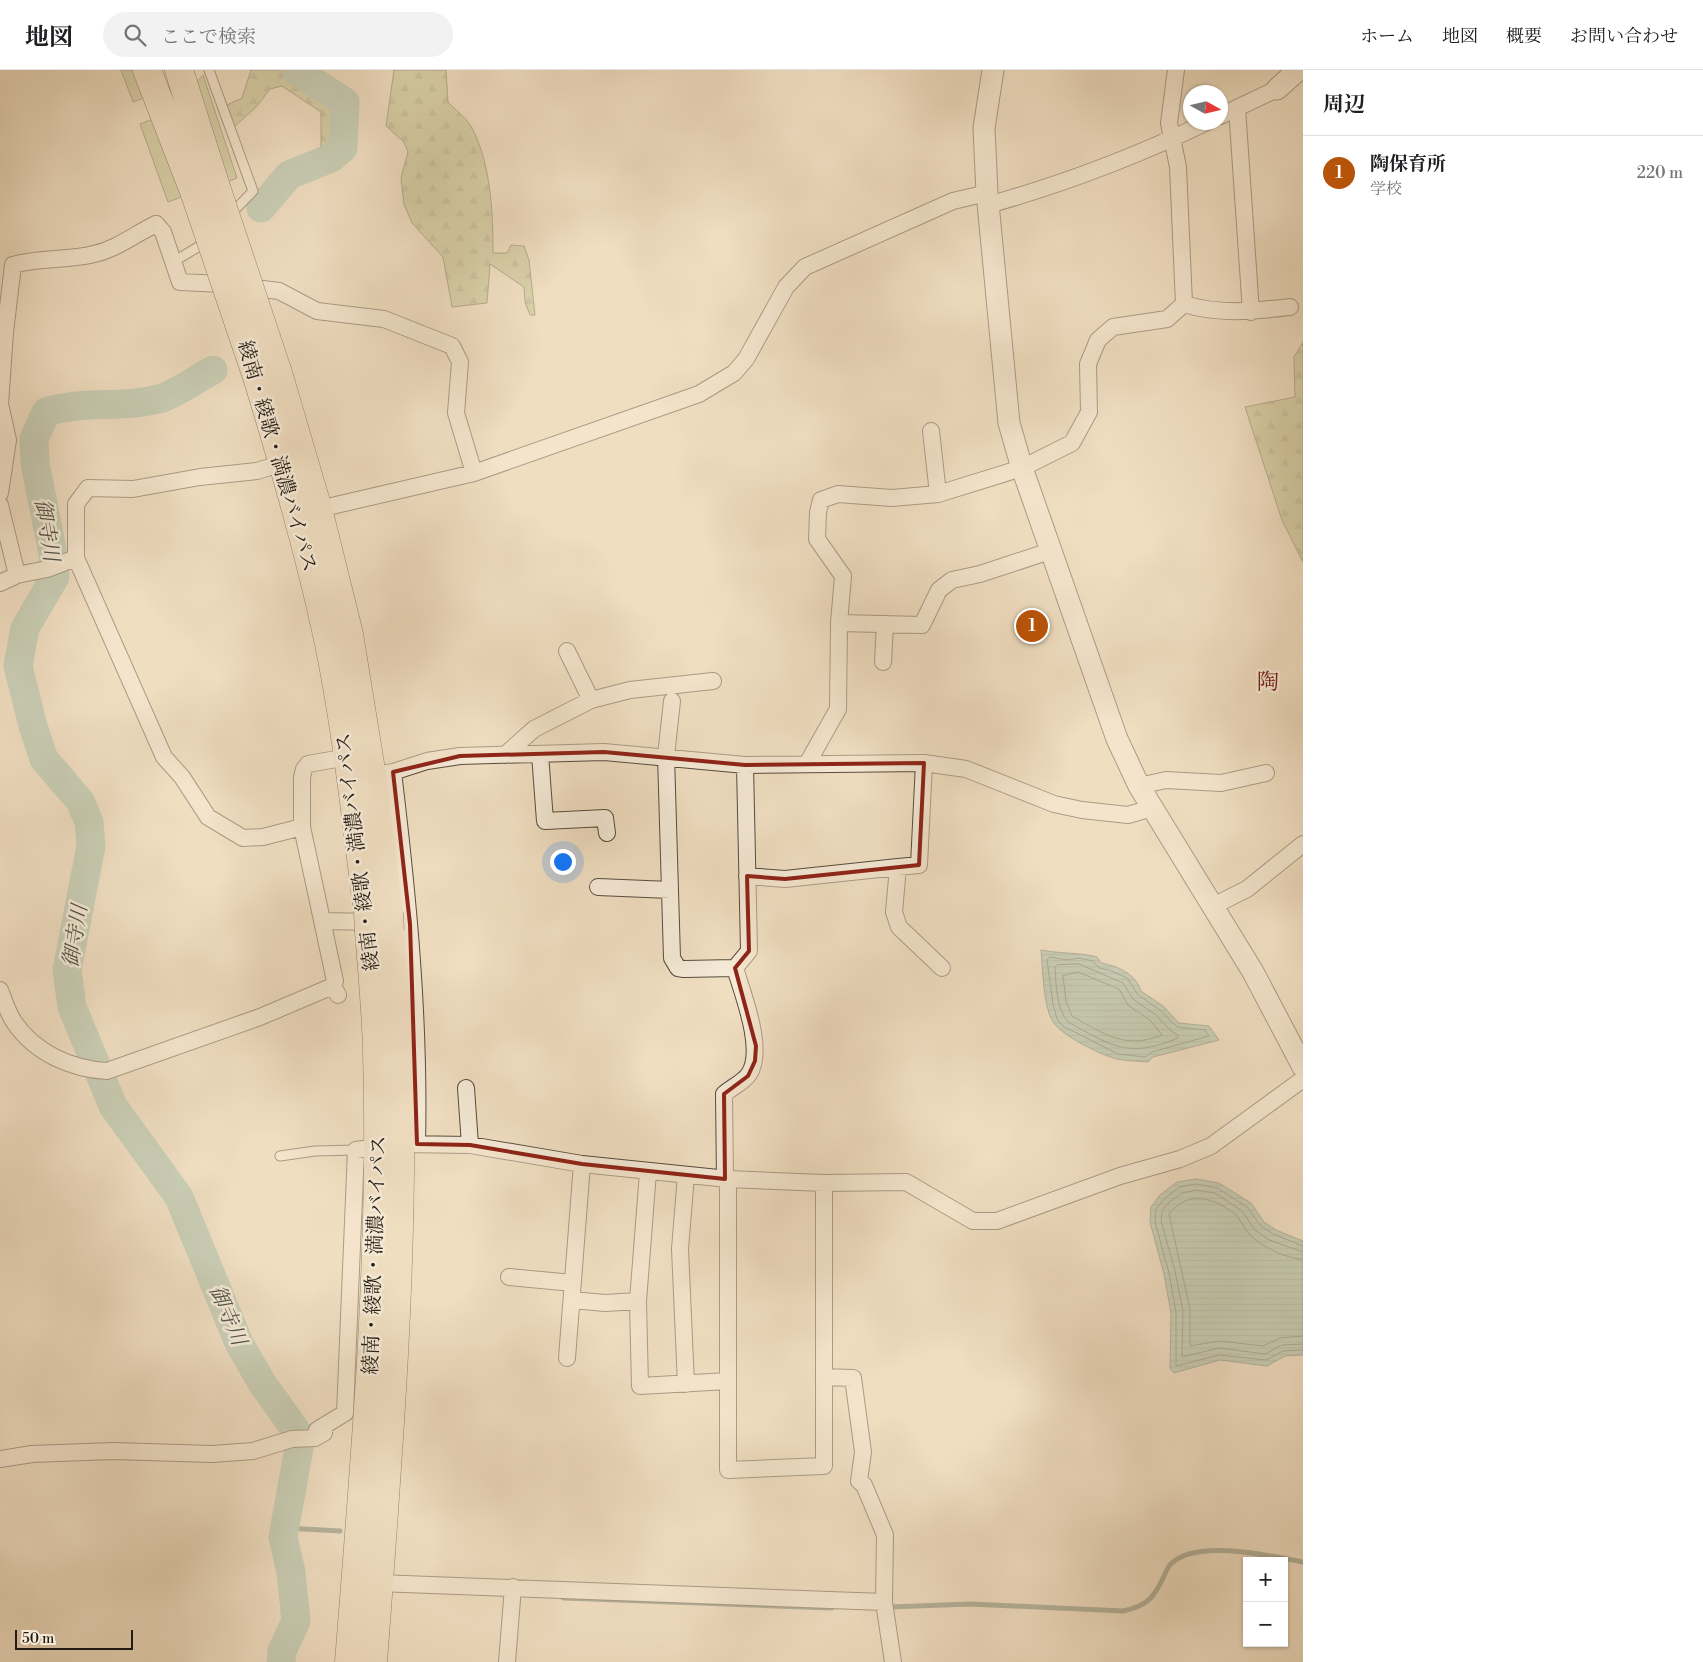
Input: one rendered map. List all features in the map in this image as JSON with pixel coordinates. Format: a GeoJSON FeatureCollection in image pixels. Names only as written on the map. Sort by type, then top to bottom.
{"type":"FeatureCollection","features":[{"type":"Feature","properties":{"kind":"highway","name":"綾南・綾歌・満濃バイパス"},"geometry":{"type":"LineString","coordinates":[[148,70],[206,191]]}},
{"type":"Feature","properties":{"kind":"highway","name":"綾南・綾歌・満濃バイパス"},"geometry":{"type":"LineString","coordinates":[[183,76],[206,191],[268,377],[308,511],[328,641],[366,771],[385,922],[377,1050],[388,1147],[392,1393],[373,1662]]}},
{"type":"Feature","properties":{"kind":"highway","name":"綾南・綾歌・満濃バイパス"},"geometry":{"type":"LineString","coordinates":[[268,377],[283,463],[308,511]]}},
{"type":"Feature","properties":{"kind":"highway","name":"綾南・綾歌・満濃バイパス"},"geometry":{"type":"LineString","coordinates":[[349,1662],[388,1147]]}},
{"type":"Feature","properties":{"kind":"street"},"geometry":{"type":"LineString","coordinates":[[993,70],[984,128],[987,199],[1009,423],[1022,468],[1117,739],[1139,786],[1211,907],[1253,972],[1303,1067]]}},
{"type":"Feature","properties":{"kind":"street"},"geometry":{"type":"LineString","coordinates":[[1176,70],[1169,123],[1178,167],[1184,304]]}},
{"type":"Feature","properties":{"kind":"street"},"geometry":{"type":"LineString","coordinates":[[1228,112],[1277,89],[1293,70]]}},
{"type":"Feature","properties":{"kind":"street"},"geometry":{"type":"LineString","coordinates":[[1237,108],[1251,312]]}},
{"type":"Feature","properties":{"kind":"street"},"geometry":{"type":"LineString","coordinates":[[308,511],[474,473],[699,394],[734,373],[746,359],[786,287],[805,268],[953,200],[987,199],[1075,178],[1192,130]]}},
{"type":"Feature","properties":{"kind":"street"},"geometry":{"type":"LineString","coordinates":[[0,493],[8,440],[0,404],[3,331],[8,321],[14,265],[26,261],[92,255],[115,248],[156,224],[163,232],[180,282],[222,284],[279,291],[317,311],[384,319],[452,346],[460,362],[456,413],[474,473]]}},
{"type":"Feature","properties":{"kind":"street"},"geometry":{"type":"LineString","coordinates":[[1184,304],[1206,311],[1251,312],[1290,307]]}},
{"type":"Feature","properties":{"kind":"street"},"geometry":{"type":"LineString","coordinates":[[807,764],[838,709],[839,623],[843,576],[817,539],[818,512],[821,500],[838,494],[892,498],[938,494],[1022,468],[1072,443],[1090,412],[1088,364],[1098,340],[1113,327],[1167,319],[1184,304]]}},
{"type":"Feature","properties":{"kind":"street"},"geometry":{"type":"LineString","coordinates":[[931,431],[938,494]]}},
{"type":"Feature","properties":{"kind":"street"},"geometry":{"type":"LineString","coordinates":[[283,463],[257,471],[200,476],[133,489],[88,488],[76,504],[62,563],[164,757],[182,777],[208,817],[243,838],[263,837],[302,827]]}},
{"type":"Feature","properties":{"kind":"street"},"geometry":{"type":"LineString","coordinates":[[0,505],[17,575]]}},
{"type":"Feature","properties":{"kind":"street"},"geometry":{"type":"LineString","coordinates":[[839,623],[922,625],[939,590],[952,580],[980,574],[1050,550]]}},
{"type":"Feature","properties":{"kind":"street"},"geometry":{"type":"LineString","coordinates":[[0,583],[17,575],[62,563]]}},
{"type":"Feature","properties":{"kind":"street"},"geometry":{"type":"LineString","coordinates":[[883,662],[885,624]]}},
{"type":"Feature","properties":{"kind":"street"},"geometry":{"type":"LineString","coordinates":[[566,651],[591,700]]}},
{"type":"Feature","properties":{"kind":"street"},"geometry":{"type":"LineString","coordinates":[[505,755],[534,729],[591,700],[630,690],[713,681]]}},
{"type":"Feature","properties":{"kind":"street"},"geometry":{"type":"LineString","coordinates":[[672,701],[666,756],[672,958],[678,968],[684,969],[736,968]]}},
{"type":"Feature","properties":{"kind":"street"},"geometry":{"type":"LineString","coordinates":[[0,990],[13,1021],[35,1046],[67,1063],[90,1070],[107,1071],[336,991],[324,921],[313,883],[302,827],[304,769],[308,764],[366,771],[460,756],[604,752],[666,756],[744,765],[924,763],[966,769],[1054,804],[1082,810],[1128,815],[1152,808]]}},
{"type":"Feature","properties":{"kind":"street"},"geometry":{"type":"LineString","coordinates":[[540,754],[545,821],[605,818],[607,833]]}},
{"type":"Feature","properties":{"kind":"street"},"geometry":{"type":"LineString","coordinates":[[747,876],[785,879],[919,865],[924,763]]}},
{"type":"Feature","properties":{"kind":"street"},"geometry":{"type":"LineString","coordinates":[[744,765],[748,950],[736,968],[756,1046],[755,1061],[748,1076],[724,1094],[728,1470],[824,1466],[824,1182]]}},
{"type":"Feature","properties":{"kind":"street"},"geometry":{"type":"LineString","coordinates":[[304,1439],[345,1413],[388,1147],[416,1031],[385,922],[366,771]]}},
{"type":"Feature","properties":{"kind":"street"},"geometry":{"type":"LineString","coordinates":[[1139,786],[1166,780],[1221,783],[1266,773]]}},
{"type":"Feature","properties":{"kind":"street"},"geometry":{"type":"LineString","coordinates":[[1211,907],[1247,889],[1303,844]]}},
{"type":"Feature","properties":{"kind":"street"},"geometry":{"type":"LineString","coordinates":[[898,867],[894,912],[899,927],[942,968]]}},
{"type":"Feature","properties":{"kind":"street"},"geometry":{"type":"LineString","coordinates":[[598,887],[670,890]]}},
{"type":"Feature","properties":{"kind":"street"},"geometry":{"type":"LineString","coordinates":[[324,921],[385,922]]}},
{"type":"Feature","properties":{"kind":"street"},"geometry":{"type":"LineString","coordinates":[[388,1147],[470,1145],[582,1164],[726,1179],[906,1182],[973,1221],[997,1221],[1120,1176],[1180,1159],[1211,1146],[1303,1079]]}},
{"type":"Feature","properties":{"kind":"street"},"geometry":{"type":"LineString","coordinates":[[466,1088],[470,1145]]}},
{"type":"Feature","properties":{"kind":"street"},"geometry":{"type":"LineString","coordinates":[[567,1358],[582,1164]]}},
{"type":"Feature","properties":{"kind":"street"},"geometry":{"type":"LineString","coordinates":[[648,1172],[638,1301],[640,1386],[728,1381]]}},
{"type":"Feature","properties":{"kind":"street"},"geometry":{"type":"LineString","coordinates":[[686,1175],[680,1249],[686,1384]]}},
{"type":"Feature","properties":{"kind":"street"},"geometry":{"type":"LineString","coordinates":[[509,1277],[572,1292],[605,1303],[638,1301]]}},
{"type":"Feature","properties":{"kind":"street"},"geometry":{"type":"LineString","coordinates":[[824,1377],[853,1378],[863,1452],[859,1481],[864,1484],[885,1535],[884,1602],[893,1662]]}},
{"type":"Feature","properties":{"kind":"street"},"geometry":{"type":"LineString","coordinates":[[0,1459],[32,1454],[113,1451],[212,1454],[254,1451],[304,1439],[351,1420],[368,1421]]}},
{"type":"Feature","properties":{"kind":"street"},"geometry":{"type":"LineString","coordinates":[[378,1583],[513,1593],[884,1602]]}},
{"type":"Feature","properties":{"kind":"street"},"geometry":{"type":"LineString","coordinates":[[507,1662],[513,1593]]}},
{"type":"Feature","properties":{"kind":"lane"},"geometry":{"type":"LineString","coordinates":[[173,262],[198,247],[253,191],[209,70]]}},
{"type":"Feature","properties":{"kind":"lane"},"geometry":{"type":"LineString","coordinates":[[280,1156],[315,1151],[388,1147]]}},
{"type":"Feature","properties":{"kind":"highlighted area"},"geometry":{"type":"Polygon","coordinates":[[[604,752],[745,765],[924,763],[919,865],[785,879],[747,876],[749,951],[735,968],[756,1046],[755,1061],[748,1076],[724,1094],[725,1179],[582,1164],[470,1145],[417,1144],[410,924],[393,772],[460,756],[604,752]]]}},
{"type":"Feature","properties":{"kind":"green space"},"geometry":{"type":"Polygon","coordinates":[[[121,70],[138,70],[144,98],[133,102],[121,70]]]}},
{"type":"Feature","properties":{"kind":"green space"},"geometry":{"type":"Polygon","coordinates":[[[251,70],[292,70],[295,74],[341,104],[339,146],[331,154],[321,148],[321,112],[282,86],[270,89],[257,106],[234,127],[227,105],[242,98],[251,70]]]}},
{"type":"Feature","properties":{"kind":"green space"},"geometry":{"type":"Polygon","coordinates":[[[394,70],[446,70],[448,102],[470,124],[483,157],[490,189],[493,253],[507,253],[511,245],[524,246],[529,260],[535,315],[530,315],[525,302],[524,287],[490,264],[487,303],[452,307],[443,257],[412,223],[404,204],[401,178],[408,152],[404,142],[386,126],[394,70]]]}},
{"type":"Feature","properties":{"kind":"green space"},"geometry":{"type":"Polygon","coordinates":[[[203,75],[237,178],[225,183],[193,86],[203,75]]]}},
{"type":"Feature","properties":{"kind":"green space"},"geometry":{"type":"Polygon","coordinates":[[[153,119],[184,196],[168,202],[140,124],[153,119]]]}},
{"type":"Feature","properties":{"kind":"green space"},"geometry":{"type":"Polygon","coordinates":[[[1303,342],[1303,562],[1282,520],[1245,407],[1295,397],[1294,357],[1303,342]]]}},
{"type":"Feature","properties":{"kind":"water"},"geometry":{"type":"Polygon","coordinates":[[[1041,950],[1097,957],[1101,963],[1114,966],[1131,975],[1141,991],[1163,1006],[1179,1023],[1209,1026],[1219,1040],[1153,1057],[1148,1062],[1117,1059],[1092,1049],[1073,1039],[1053,1022],[1045,997],[1041,950]]]}},
{"type":"Feature","properties":{"kind":"water"},"geometry":{"type":"Polygon","coordinates":[[[1196,1179],[1219,1183],[1251,1203],[1264,1222],[1276,1230],[1303,1241],[1303,1355],[1285,1356],[1267,1366],[1220,1360],[1174,1373],[1170,1368],[1171,1313],[1164,1274],[1150,1222],[1151,1207],[1160,1195],[1177,1182],[1196,1179]]]}},
{"type":"Feature","properties":{"kind":"waterway","name":"御寺川"},"geometry":{"type":"LineString","coordinates":[[261,208],[289,175],[331,158],[343,148],[345,102],[296,70]]}},
{"type":"Feature","properties":{"kind":"waterway","name":"御寺川"},"geometry":{"type":"LineString","coordinates":[[213,370],[162,398],[133,403],[74,406],[46,412],[34,439],[35,463],[53,554],[55,577],[25,628],[18,666],[33,726],[44,759],[80,801],[89,822],[91,846],[67,970],[72,1007],[113,1106],[179,1197],[239,1343],[262,1383],[297,1432],[299,1448],[283,1537],[291,1572],[296,1621],[282,1651],[281,1662]]}},
{"type":"Feature","properties":{"kind":"waterway"},"geometry":{"type":"LineString","coordinates":[[285,1528],[340,1531]]}},
{"type":"Feature","properties":{"kind":"waterway"},"geometry":{"type":"LineString","coordinates":[[890,1607],[970,1604],[1123,1611],[1138,1607],[1149,1600],[1157,1590],[1169,1566],[1184,1556],[1199,1552],[1235,1551],[1303,1562]]}},
{"type":"Feature","properties":{"kind":"waterway"},"geometry":{"type":"LineString","coordinates":[[563,1598],[832,1608]]}},
{"type":"Feature","properties":{"kind":"place","name":"陶保育所"},"geometry":{"type":"Point","coordinates":[1032,626]}},
{"type":"Feature","properties":{"kind":"district","name":"陶"},"geometry":{"type":"Point","coordinates":[1268,681]}}]}
